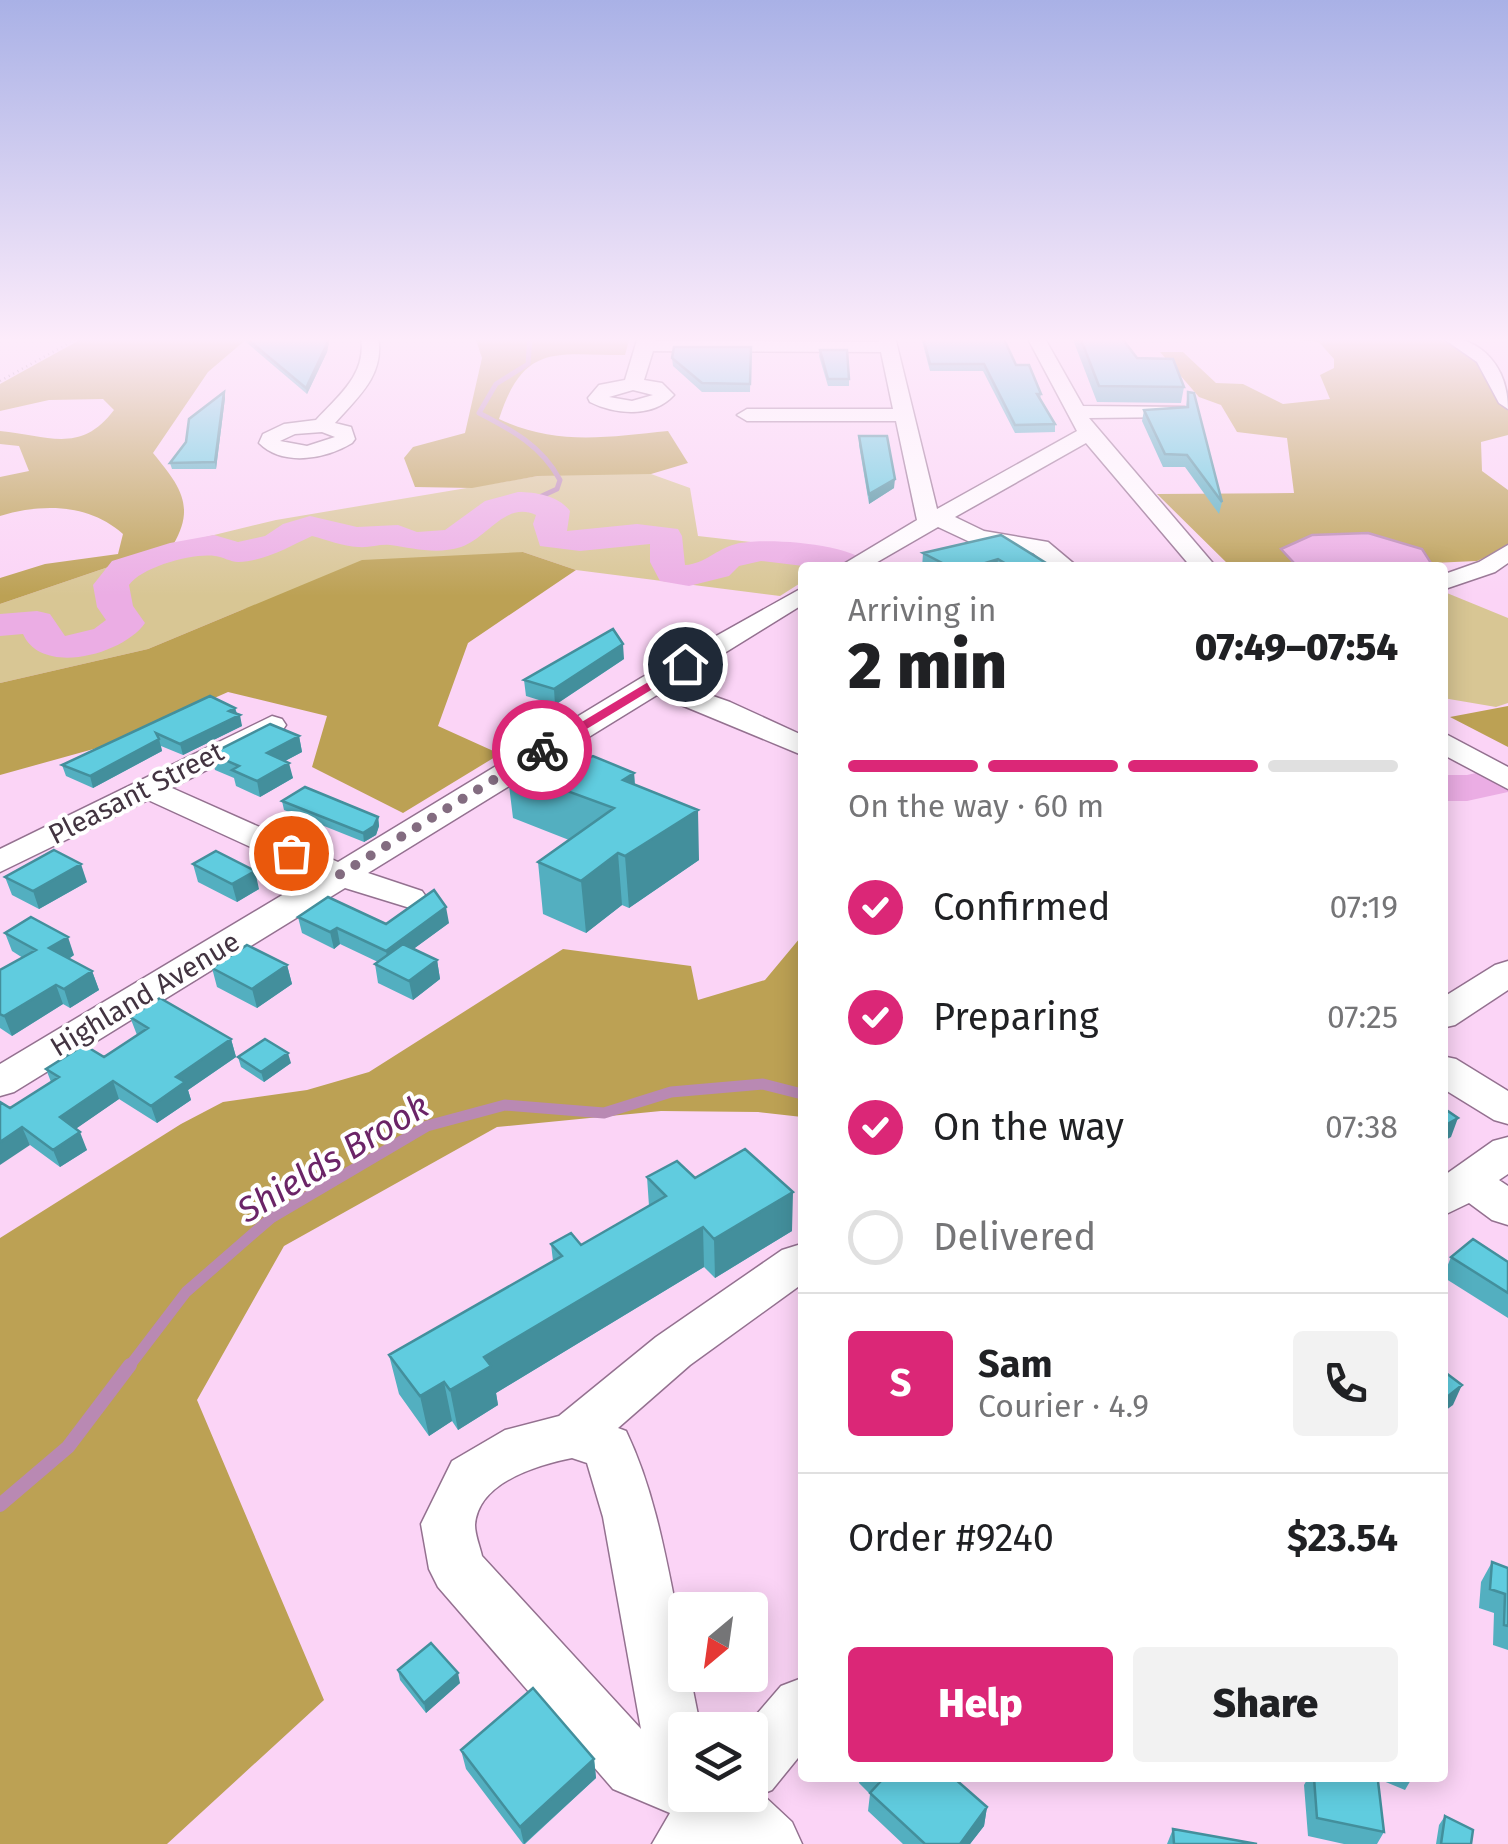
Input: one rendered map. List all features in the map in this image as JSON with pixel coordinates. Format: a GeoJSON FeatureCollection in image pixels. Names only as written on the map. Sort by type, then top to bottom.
{"type":"FeatureCollection","features":[{"type":"Feature","properties":{"kind":"street"},"geometry":{"type":"LineString","coordinates":[[906,423],[932,519]]}},
{"type":"Feature","properties":{"kind":"street"},"geometry":{"type":"LineString","coordinates":[[1082,423],[1200,562]]}},
{"type":"Feature","properties":{"kind":"street"},"geometry":{"type":"LineString","coordinates":[[859,562],[1088,433]]}},
{"type":"Feature","properties":{"kind":"street"},"geometry":{"type":"LineString","coordinates":[[932,519],[978,537],[1040,547],[1059,562]]}},
{"type":"Feature","properties":{"kind":"street"},"geometry":{"type":"LineString","coordinates":[[1448,581],[1487,567],[1508,552]]}},
{"type":"Feature","properties":{"kind":"street","name":"Highland Avenue"},"geometry":{"type":"LineString","coordinates":[[0,1082],[798,597]]}},
{"type":"Feature","properties":{"kind":"street"},"geometry":{"type":"LineString","coordinates":[[650,684],[734,714],[798,744]]}},
{"type":"Feature","properties":{"kind":"street","name":"Pleasant Street"},"geometry":{"type":"LineString","coordinates":[[0,862],[272,725]]}},
{"type":"Feature","properties":{"kind":"street"},"geometry":{"type":"LineString","coordinates":[[1448,744],[1508,780]]}},
{"type":"Feature","properties":{"kind":"street"},"geometry":{"type":"LineString","coordinates":[[147,788],[339,875],[410,898]]}},
{"type":"Feature","properties":{"kind":"street"},"geometry":{"type":"LineString","coordinates":[[1448,1012],[1508,973]]}},
{"type":"Feature","properties":{"kind":"street"},"geometry":{"type":"LineString","coordinates":[[1448,1073],[1508,1110]]}},
{"type":"Feature","properties":{"kind":"street"},"geometry":{"type":"LineString","coordinates":[[1456,1191],[1508,1152]]}},
{"type":"Feature","properties":{"kind":"street"},"geometry":{"type":"LineString","coordinates":[[1456,1191],[1508,1208]]}},
{"type":"Feature","properties":{"kind":"street"},"geometry":{"type":"LineString","coordinates":[[572,1436],[673,1351],[798,1263]]}},
{"type":"Feature","properties":{"kind":"street"},"geometry":{"type":"LineString","coordinates":[[668,1782],[635,1767],[458,1569],[448,1524],[470,1478],[523,1446],[572,1436],[608,1447],[654,1629],[680,1712]]}},
{"type":"Feature","properties":{"kind":"street"},"geometry":{"type":"LineString","coordinates":[[768,1740],[798,1711]]}},
{"type":"Feature","properties":{"kind":"street"},"geometry":{"type":"LineString","coordinates":[[725,1812],[770,1844]]}},
{"type":"Feature","properties":{"kind":"shaded area"},"geometry":{"type":"Polygon","coordinates":[[[173,423],[153,453],[177,485],[184,506],[184,518],[173,545],[0,604],[0,578],[45,564],[118,554],[123,534],[95,517],[65,509],[33,509],[0,516],[0,477],[29,471],[19,446],[0,444],[0,431],[63,439],[89,433],[102,424],[173,423]]]}},
{"type":"Feature","properties":{"kind":"shaded area"},"geometry":{"type":"Polygon","coordinates":[[[467,423],[508,423],[541,433],[582,437],[668,431],[688,463],[651,474],[538,476],[472,488],[415,487],[404,458],[413,447],[465,433],[467,423]]]}},
{"type":"Feature","properties":{"kind":"shaded area"},"geometry":{"type":"Polygon","coordinates":[[[1232,423],[1508,423],[1508,435],[1481,442],[1482,471],[1508,490],[1508,547],[1477,561],[1430,562],[1422,549],[1312,562],[1226,562],[1157,494],[1294,493],[1287,438],[1237,432],[1232,423]]]}},
{"type":"Feature","properties":{"kind":"shaded area"},"geometry":{"type":"Polygon","coordinates":[[[651,474],[690,488],[698,536],[847,553],[833,562],[798,562],[798,585],[780,596],[576,570],[523,552],[244,609],[148,649],[0,683],[0,604],[173,545],[276,520],[538,476],[651,474]]]}},
{"type":"Feature","properties":{"kind":"shaded area"},"geometry":{"type":"Polygon","coordinates":[[[1368,533],[1422,549],[1430,562],[1293,562],[1281,549],[1312,535],[1368,533]]]}},
{"type":"Feature","properties":{"kind":"shaded area"},"geometry":{"type":"Polygon","coordinates":[[[523,552],[576,570],[468,643],[438,726],[500,754],[403,813],[312,767],[327,716],[228,692],[108,745],[0,775],[0,683],[148,649],[362,560],[523,552]]]}},
{"type":"Feature","properties":{"kind":"shaded area"},"geometry":{"type":"Polygon","coordinates":[[[1448,593],[1508,618],[1508,703],[1496,707],[1448,699],[1448,593]]]}},
{"type":"Feature","properties":{"kind":"shaded area"},"geometry":{"type":"Polygon","coordinates":[[[1508,706],[1508,747],[1450,717],[1508,706]]]}},
{"type":"Feature","properties":{"kind":"shaded area"},"geometry":{"type":"Polygon","coordinates":[[[798,940],[798,1117],[661,1111],[497,1127],[284,1246],[197,1400],[324,1700],[167,1844],[0,1844],[0,1238],[181,1124],[223,1102],[307,1090],[369,1072],[563,949],[691,966],[698,1000],[765,980],[798,940]]]}},
{"type":"Feature","properties":{"kind":"building"},"geometry":{"type":"Polygon","coordinates":[[[188,423],[220,423],[215,462],[170,463],[186,442],[188,423]]]}},
{"type":"Feature","properties":{"kind":"building"},"geometry":{"type":"Polygon","coordinates":[[[1150,423],[1202,423],[1222,502],[1187,455],[1165,454],[1150,423]]]}},
{"type":"Feature","properties":{"kind":"building"},"geometry":{"type":"Polygon","coordinates":[[[859,436],[887,436],[895,479],[869,494],[859,436]]]}},
{"type":"Feature","properties":{"kind":"building"},"geometry":{"type":"Polygon","coordinates":[[[1001,535],[1044,562],[940,562],[923,553],[1001,535]]]}},
{"type":"Feature","properties":{"kind":"building"},"geometry":{"type":"Polygon","coordinates":[[[613,629],[623,644],[554,689],[524,680],[613,629]]]}},
{"type":"Feature","properties":{"kind":"building"},"geometry":{"type":"Polygon","coordinates":[[[210,696],[235,708],[229,711],[240,715],[180,744],[156,733],[159,739],[90,776],[62,765],[210,696]]]}},
{"type":"Feature","properties":{"kind":"building"},"geometry":{"type":"Polygon","coordinates":[[[270,724],[299,736],[267,753],[289,763],[257,781],[232,770],[239,766],[211,754],[270,724]]]}},
{"type":"Feature","properties":{"kind":"building"},"geometry":{"type":"Polygon","coordinates":[[[547,745],[585,760],[593,756],[634,773],[623,780],[698,810],[625,856],[618,853],[581,881],[538,862],[614,808],[507,769],[547,745]]]}},
{"type":"Feature","properties":{"kind":"building"},"geometry":{"type":"Polygon","coordinates":[[[305,787],[378,817],[374,826],[363,833],[282,801],[305,787]]]}},
{"type":"Feature","properties":{"kind":"building"},"geometry":{"type":"Polygon","coordinates":[[[54,850],[81,864],[33,891],[5,877],[54,850]]]}},
{"type":"Feature","properties":{"kind":"building"},"geometry":{"type":"Polygon","coordinates":[[[216,851],[255,871],[232,884],[193,864],[216,851]]]}},
{"type":"Feature","properties":{"kind":"building"},"geometry":{"type":"Polygon","coordinates":[[[434,890],[446,907],[386,951],[337,928],[330,932],[298,917],[328,897],[386,924],[434,890]]]}},
{"type":"Feature","properties":{"kind":"building"},"geometry":{"type":"Polygon","coordinates":[[[31,917],[68,937],[49,948],[92,971],[64,989],[56,985],[4,1016],[0,1014],[0,970],[36,950],[5,933],[31,917]]]}},
{"type":"Feature","properties":{"kind":"building"},"geometry":{"type":"Polygon","coordinates":[[[403,944],[437,960],[409,981],[375,964],[403,944]]]}},
{"type":"Feature","properties":{"kind":"building"},"geometry":{"type":"Polygon","coordinates":[[[247,945],[287,965],[252,989],[212,968],[247,945]]]}},
{"type":"Feature","properties":{"kind":"building"},"geometry":{"type":"Polygon","coordinates":[[[160,998],[231,1039],[176,1077],[185,1082],[151,1106],[113,1081],[60,1117],[80,1132],[53,1150],[22,1127],[0,1142],[0,1102],[10,1108],[59,1077],[46,1069],[84,1045],[104,1057],[148,1028],[130,1017],[160,998]]]}},
{"type":"Feature","properties":{"kind":"building"},"geometry":{"type":"Polygon","coordinates":[[[265,1039],[288,1053],[261,1072],[238,1057],[265,1039]]]}},
{"type":"Feature","properties":{"kind":"building"},"geometry":{"type":"Polygon","coordinates":[[[745,1149],[793,1192],[714,1239],[703,1227],[484,1357],[491,1366],[450,1390],[444,1382],[420,1396],[389,1355],[562,1256],[551,1244],[571,1233],[581,1245],[666,1196],[647,1177],[677,1161],[695,1178],[745,1149]]]}},
{"type":"Feature","properties":{"kind":"building"},"geometry":{"type":"Polygon","coordinates":[[[1473,1239],[1508,1262],[1508,1293],[1451,1257],[1473,1239]]]}},
{"type":"Feature","properties":{"kind":"building"},"geometry":{"type":"Polygon","coordinates":[[[1448,1374],[1462,1385],[1448,1396],[1448,1374]]]}},
{"type":"Feature","properties":{"kind":"building"},"geometry":{"type":"Polygon","coordinates":[[[1492,1562],[1508,1568],[1508,1626],[1504,1625],[1505,1594],[1490,1589],[1492,1562]]]}},
{"type":"Feature","properties":{"kind":"building"},"geometry":{"type":"Polygon","coordinates":[[[431,1643],[458,1673],[424,1703],[398,1670],[431,1643]]]}},
{"type":"Feature","properties":{"kind":"building"},"geometry":{"type":"Polygon","coordinates":[[[533,1688],[594,1759],[520,1827],[461,1750],[533,1688]]]}},
{"type":"Feature","properties":{"kind":"building"},"geometry":{"type":"Polygon","coordinates":[[[880,1782],[959,1782],[987,1807],[960,1844],[925,1844],[870,1793],[880,1782]]]}},
{"type":"Feature","properties":{"kind":"building"},"geometry":{"type":"Polygon","coordinates":[[[1314,1782],[1378,1782],[1384,1832],[1317,1818],[1314,1782]]]}},
{"type":"Feature","properties":{"kind":"building"},"geometry":{"type":"Polygon","coordinates":[[[1445,1816],[1473,1830],[1471,1844],[1441,1844],[1445,1816]]]}},
{"type":"Feature","properties":{"kind":"building"},"geometry":{"type":"Polygon","coordinates":[[[1173,1829],[1257,1844],[1174,1844],[1173,1829]]]}},
{"type":"Feature","properties":{"kind":"waterway"},"geometry":{"type":"LineString","coordinates":[[497,423],[535,448],[560,480],[557,489],[531,501]]}},
{"type":"Feature","properties":{"kind":"waterway"},"geometry":{"type":"LineString","coordinates":[[0,625],[37,622],[43,639],[59,649],[107,637],[127,623],[115,607],[111,585],[124,568],[170,553],[214,545],[237,552],[276,544],[310,526],[357,537],[398,535],[412,542],[453,539],[496,508],[518,501],[531,501],[554,511],[549,524],[552,539],[666,536],[667,562],[672,574],[689,576],[717,569],[727,559],[761,551],[804,554],[838,562]]}},
{"type":"Feature","properties":{"kind":"waterway"},"geometry":{"type":"LineString","coordinates":[[1448,788],[1508,779]]}},
{"type":"Feature","properties":{"kind":"waterway","name":"Shields Brook"},"geometry":{"type":"LineString","coordinates":[[128,1368],[186,1292],[271,1218],[427,1126],[505,1105],[604,1113],[671,1092],[763,1084],[798,1093]]}},
{"type":"Feature","properties":{"kind":"waterway","name":"Shields Brook"},"geometry":{"type":"LineString","coordinates":[[0,1505],[68,1447],[130,1365]]}},
{"type":"Feature","properties":{"kind":"way so far"},"geometry":{"type":"LineString","coordinates":[[291,853],[339,875],[542,750]]}},
{"type":"Feature","properties":{"kind":"route"},"geometry":{"type":"LineString","coordinates":[[542,750],[685,664]]}}]}
